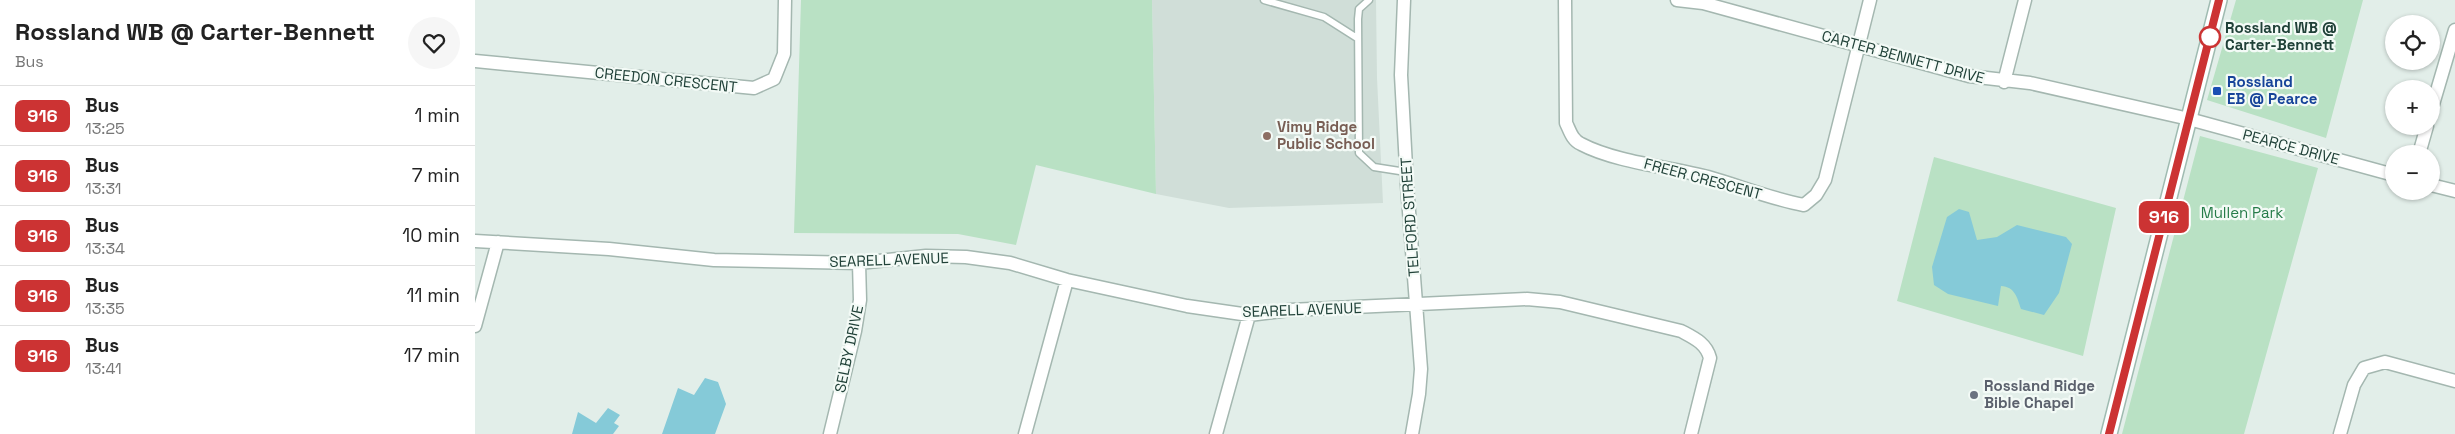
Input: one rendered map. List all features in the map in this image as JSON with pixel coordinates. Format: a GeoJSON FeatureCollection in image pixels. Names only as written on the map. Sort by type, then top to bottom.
{"type":"FeatureCollection","features":[{"type":"Feature","properties":{"kind":"main road"},"geometry":{"type":"LineString","coordinates":[[2109,434],[2219,0]]}},
{"type":"Feature","properties":{"kind":"street","name":"CREEDON CRESCENT"},"geometry":{"type":"LineString","coordinates":[[475,61],[754,88],[774,79],[784,54],[785,0]]}},
{"type":"Feature","properties":{"kind":"street","name":"TELFORD STREET"},"geometry":{"type":"LineString","coordinates":[[1404,0],[1401,75],[1406,172],[1421,369],[1412,434]]}},
{"type":"Feature","properties":{"kind":"street","name":"FREER CRESCENT"},"geometry":{"type":"LineString","coordinates":[[1565,0],[1566,123],[1572,137],[1580,144],[1606,154],[1709,178],[1785,202],[1804,205],[1816,195],[1825,180],[1859,46]]}},
{"type":"Feature","properties":{"kind":"street","name":"CARTER BENNETT DRIVE"},"geometry":{"type":"LineString","coordinates":[[1677,0],[1703,2],[1969,76],[2030,84],[2189,119]]}},
{"type":"Feature","properties":{"kind":"street"},"geometry":{"type":"LineString","coordinates":[[1859,46],[1870,0]]}},
{"type":"Feature","properties":{"kind":"street"},"geometry":{"type":"LineString","coordinates":[[2004,82],[2025,0]]}},
{"type":"Feature","properties":{"kind":"street"},"geometry":{"type":"LineString","coordinates":[[2440,81],[2455,30]]}},
{"type":"Feature","properties":{"kind":"street","name":"PEARCE DRIVE"},"geometry":{"type":"LineString","coordinates":[[2189,119],[2385,173]]}},
{"type":"Feature","properties":{"kind":"street"},"geometry":{"type":"LineString","coordinates":[[2440,187],[2455,191]]}},
{"type":"Feature","properties":{"kind":"street","name":"SEARELL AVENUE"},"geometry":{"type":"LineString","coordinates":[[475,241],[609,249],[714,260],[859,263],[926,256],[966,258],[1010,263],[1067,280],[1187,306],[1249,315],[1290,310],[1527,299],[1560,302],[1681,331],[1697,340],[1708,350],[1710,358],[1691,434]]}},
{"type":"Feature","properties":{"kind":"street"},"geometry":{"type":"LineString","coordinates":[[475,326],[498,242]]}},
{"type":"Feature","properties":{"kind":"street","name":"SELBY DRIVE"},"geometry":{"type":"LineString","coordinates":[[830,434],[855,331],[860,300],[859,263]]}},
{"type":"Feature","properties":{"kind":"street"},"geometry":{"type":"LineString","coordinates":[[1025,434],[1067,280]]}},
{"type":"Feature","properties":{"kind":"street"},"geometry":{"type":"LineString","coordinates":[[1216,434],[1249,315]]}},
{"type":"Feature","properties":{"kind":"street"},"geometry":{"type":"LineString","coordinates":[[2341,434],[2354,385],[2365,368],[2385,362],[2455,381]]}},
{"type":"Feature","properties":{"kind":"lane"},"geometry":{"type":"LineString","coordinates":[[1264,0],[1324,17],[1357,38]]}},
{"type":"Feature","properties":{"kind":"lane"},"geometry":{"type":"LineString","coordinates":[[1360,0],[1357,38],[1359,153],[1374,167],[1406,172]]}},
{"type":"Feature","properties":{"kind":"lane"},"geometry":{"type":"LineString","coordinates":[[1359,9],[1369,0]]}},
{"type":"Feature","properties":{"kind":"shaded area","name":"Vimy Ridge Public School"},"geometry":{"type":"Polygon","coordinates":[[[1152,0],[1376,0],[1377,78],[1383,203],[1229,208],[1156,194],[1152,0]]]}},
{"type":"Feature","properties":{"kind":"green space"},"geometry":{"type":"Polygon","coordinates":[[[801,0],[1152,0],[1156,194],[1036,165],[1016,245],[958,234],[794,233],[801,0]]]}},
{"type":"Feature","properties":{"kind":"green space"},"geometry":{"type":"Polygon","coordinates":[[[2236,0],[2363,0],[2326,138],[2207,100],[2236,0]]]}},
{"type":"Feature","properties":{"kind":"green space","name":"Mullen Park"},"geometry":{"type":"Polygon","coordinates":[[[2200,136],[2318,168],[2244,434],[2122,434],[2200,136]]]}},
{"type":"Feature","properties":{"kind":"green space"},"geometry":{"type":"Polygon","coordinates":[[[1934,157],[2116,208],[2083,356],[1897,301],[1934,157]]]}},
{"type":"Feature","properties":{"kind":"water"},"geometry":{"type":"Polygon","coordinates":[[[1959,209],[1969,212],[1977,240],[1997,237],[2017,225],[2066,237],[2072,244],[2059,293],[2044,315],[2021,309],[2015,293],[2006,287],[2001,286],[1998,306],[1948,294],[1934,285],[1932,267],[1947,217],[1959,209]]]}},
{"type":"Feature","properties":{"kind":"water"},"geometry":{"type":"Polygon","coordinates":[[[705,378],[718,382],[726,404],[715,434],[662,434],[678,388],[694,395],[705,378]]]}},
{"type":"Feature","properties":{"kind":"water"},"geometry":{"type":"Polygon","coordinates":[[[608,408],[620,415],[614,423],[619,426],[613,434],[572,434],[578,412],[596,423],[608,408]]]}},
{"type":"Feature","properties":{"kind":"bus line","name":"916"},"geometry":{"type":"LineString","coordinates":[[2109,434],[2219,0]]}},
{"type":"Feature","properties":{"kind":"place","name":"Rossland WB @ Carter-Bennett"},"geometry":{"type":"Point","coordinates":[2210,37]}},
{"type":"Feature","properties":{"kind":"place","name":"Rossland EB @ Pearce"},"geometry":{"type":"Point","coordinates":[2217,91]}},
{"type":"Feature","properties":{"kind":"place","name":"Vimy Ridge Public School"},"geometry":{"type":"Point","coordinates":[1267,136]}},
{"type":"Feature","properties":{"kind":"place","name":"Rossland Ridge Bible Chapel"},"geometry":{"type":"Point","coordinates":[1974,395]}}]}
